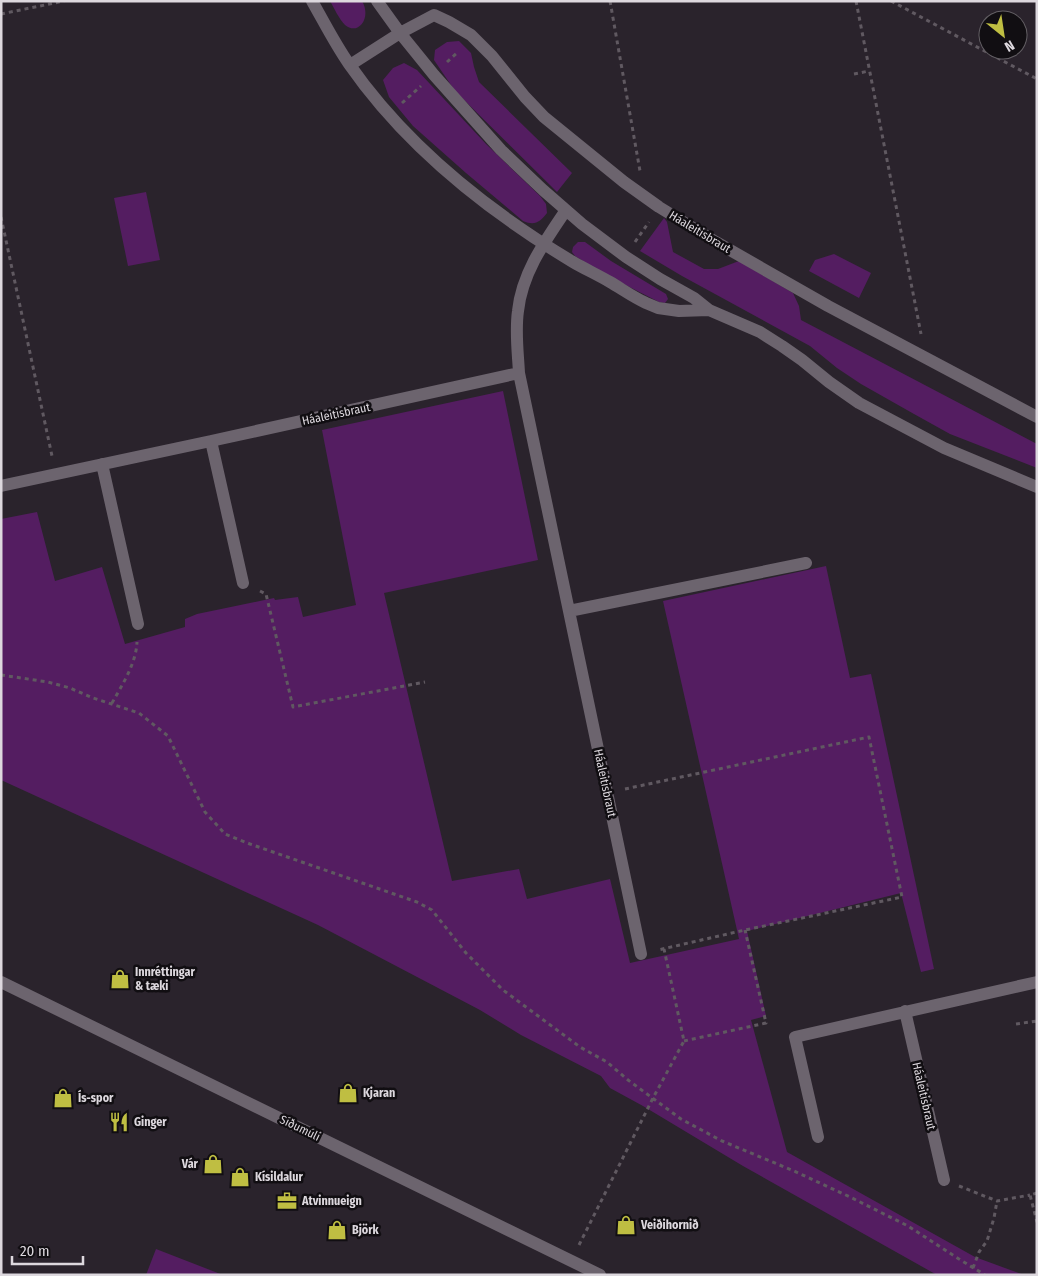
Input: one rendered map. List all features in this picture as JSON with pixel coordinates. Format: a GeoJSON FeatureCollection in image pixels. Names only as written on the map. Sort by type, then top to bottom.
{"type":"FeatureCollection","features":[{"type":"Feature","properties":{"kind":"street"},"geometry":{"type":"LineString","coordinates":[[312,1],[350,65],[404,131],[479,197],[544,243],[631,296],[658,308],[678,311],[709,310]]}},
{"type":"Feature","properties":{"kind":"street"},"geometry":{"type":"LineString","coordinates":[[377,1],[434,75],[501,150],[566,210],[626,257],[694,298],[709,310],[760,332],[775,341],[859,403],[944,448],[1037,487]]}},
{"type":"Feature","properties":{"kind":"street","name":"Háaleitisbraut"},"geometry":{"type":"LineString","coordinates":[[350,65],[400,32],[434,15],[449,22],[471,35],[492,56],[544,117],[624,182],[659,207],[828,306],[1037,417]]}},
{"type":"Feature","properties":{"kind":"street","name":"Háaleitisbraut"},"geometry":{"type":"LineString","coordinates":[[566,210],[529,270],[521,294],[517,327],[519,373],[641,954]]}},
{"type":"Feature","properties":{"kind":"street","name":"Háaleitisbraut"},"geometry":{"type":"LineString","coordinates":[[1,486],[519,373]]}},
{"type":"Feature","properties":{"kind":"street"},"geometry":{"type":"LineString","coordinates":[[211,441],[243,583]]}},
{"type":"Feature","properties":{"kind":"street"},"geometry":{"type":"LineString","coordinates":[[102,464],[138,624]]}},
{"type":"Feature","properties":{"kind":"street"},"geometry":{"type":"LineString","coordinates":[[569,611],[806,563]]}},
{"type":"Feature","properties":{"kind":"street","name":"Síðumúli"},"geometry":{"type":"LineString","coordinates":[[1,982],[600,1275]]}},
{"type":"Feature","properties":{"kind":"street"},"geometry":{"type":"LineString","coordinates":[[818,1137],[795,1037],[1037,982]]}},
{"type":"Feature","properties":{"kind":"street","name":"Háaleitisbraut"},"geometry":{"type":"LineString","coordinates":[[905,1011],[944,1180]]}},
{"type":"Feature","properties":{"kind":"path"},"geometry":{"type":"LineString","coordinates":[[1,14],[64,1]]}},
{"type":"Feature","properties":{"kind":"path"},"geometry":{"type":"LineString","coordinates":[[610,1],[641,174]]}},
{"type":"Feature","properties":{"kind":"path"},"geometry":{"type":"LineString","coordinates":[[856,1],[921,337]]}},
{"type":"Feature","properties":{"kind":"path"},"geometry":{"type":"LineString","coordinates":[[891,1],[1037,79]]}},
{"type":"Feature","properties":{"kind":"path"},"geometry":{"type":"LineString","coordinates":[[446,63],[458,52]]}},
{"type":"Feature","properties":{"kind":"path"},"geometry":{"type":"LineString","coordinates":[[854,74],[869,71]]}},
{"type":"Feature","properties":{"kind":"path"},"geometry":{"type":"LineString","coordinates":[[402,103],[425,82]]}},
{"type":"Feature","properties":{"kind":"path"},"geometry":{"type":"LineString","coordinates":[[1,217],[55,474]]}},
{"type":"Feature","properties":{"kind":"path"},"geometry":{"type":"LineString","coordinates":[[243,583],[266,594],[293,707],[425,682]]}},
{"type":"Feature","properties":{"kind":"path"},"geometry":{"type":"LineString","coordinates":[[112,704],[137,650],[138,624]]}},
{"type":"Feature","properties":{"kind":"path"},"geometry":{"type":"LineString","coordinates":[[1,675],[48,682],[70,688],[93,698],[139,713],[168,736],[205,812],[225,834],[417,902],[432,910],[466,952],[503,990],[580,1047],[607,1062],[681,1119],[722,1141],[850,1196],[908,1226],[985,1275]]}},
{"type":"Feature","properties":{"kind":"path"},"geometry":{"type":"LineString","coordinates":[[607,793],[869,737],[902,897],[641,954]]}},
{"type":"Feature","properties":{"kind":"path"},"geometry":{"type":"LineString","coordinates":[[684,1041],[766,1023],[745,930]]}},
{"type":"Feature","properties":{"kind":"path"},"geometry":{"type":"LineString","coordinates":[[571,1260],[684,1041],[664,949]]}},
{"type":"Feature","properties":{"kind":"path"},"geometry":{"type":"LineString","coordinates":[[1016,1024],[1037,1021]]}},
{"type":"Feature","properties":{"kind":"path"},"geometry":{"type":"LineString","coordinates":[[944,1180],[997,1201],[1037,1192]]}},
{"type":"Feature","properties":{"kind":"path"},"geometry":{"type":"LineString","coordinates":[[1030,1195],[1037,1222]]}},
{"type":"Feature","properties":{"kind":"path"},"geometry":{"type":"LineString","coordinates":[[973,1268],[979,1252],[987,1241],[997,1201]]}},
{"type":"Feature","properties":{"kind":"shaded area"},"geometry":{"type":"Polygon","coordinates":[[[330,1],[362,1],[365,13],[362,24],[355,28],[345,25],[330,1]]]}},
{"type":"Feature","properties":{"kind":"shaded area"},"geometry":{"type":"Polygon","coordinates":[[[459,41],[471,53],[479,82],[572,173],[557,192],[455,91],[434,60],[435,50],[447,42],[459,41]]]}},
{"type":"Feature","properties":{"kind":"shaded area"},"geometry":{"type":"Polygon","coordinates":[[[404,63],[417,70],[486,144],[540,196],[546,204],[547,213],[542,219],[534,223],[523,221],[413,126],[389,97],[383,80],[393,68],[404,63]]]}},
{"type":"Feature","properties":{"kind":"shaded area"},"geometry":{"type":"Polygon","coordinates":[[[146,192],[160,260],[128,266],[114,198],[146,192]]]}},
{"type":"Feature","properties":{"kind":"shaded area"},"geometry":{"type":"Polygon","coordinates":[[[664,218],[667,222],[673,252],[704,269],[718,269],[739,261],[793,293],[799,306],[801,320],[1037,444],[1037,468],[950,434],[861,384],[837,368],[810,346],[640,251],[664,218]]]}},
{"type":"Feature","properties":{"kind":"shaded area"},"geometry":{"type":"Polygon","coordinates":[[[578,242],[585,242],[611,261],[666,294],[668,299],[665,303],[659,302],[602,273],[575,256],[572,252],[573,247],[578,242]]]}},
{"type":"Feature","properties":{"kind":"shaded area"},"geometry":{"type":"Polygon","coordinates":[[[834,254],[871,273],[859,298],[809,271],[815,260],[834,254]]]}},
{"type":"Feature","properties":{"kind":"shaded area"},"geometry":{"type":"Polygon","coordinates":[[[503,391],[538,560],[384,593],[452,881],[519,869],[527,899],[610,879],[630,963],[739,939],[663,601],[826,566],[850,678],[871,674],[934,969],[921,972],[901,893],[747,931],[766,1016],[751,1020],[787,1152],[975,1257],[1024,1275],[937,1275],[743,1166],[610,1088],[601,1076],[521,1035],[480,1010],[318,925],[1,780],[1,519],[37,512],[55,581],[102,567],[125,644],[185,627],[185,619],[197,614],[274,598],[275,600],[298,597],[303,617],[356,605],[322,430],[503,391]]]}},
{"type":"Feature","properties":{"kind":"shaded area"},"geometry":{"type":"Polygon","coordinates":[[[156,1249],[223,1275],[146,1275],[156,1249]]]}},
{"type":"Feature","properties":{"kind":"place","name":"Innréttingar & tæki"},"geometry":{"type":"Point","coordinates":[120,979]}},
{"type":"Feature","properties":{"kind":"place","name":"Kjaran"},"geometry":{"type":"Point","coordinates":[348,1093]}},
{"type":"Feature","properties":{"kind":"place","name":"Ís-spor"},"geometry":{"type":"Point","coordinates":[63,1098]}},
{"type":"Feature","properties":{"kind":"place","name":"Ginger"},"geometry":{"type":"Point","coordinates":[119,1122]}},
{"type":"Feature","properties":{"kind":"place","name":"Vár"},"geometry":{"type":"Point","coordinates":[213,1164]}},
{"type":"Feature","properties":{"kind":"place","name":"Kísildalur"},"geometry":{"type":"Point","coordinates":[240,1177]}},
{"type":"Feature","properties":{"kind":"place","name":"Atvinnueign"},"geometry":{"type":"Point","coordinates":[287,1201]}},
{"type":"Feature","properties":{"kind":"place","name":"Veiðihornið"},"geometry":{"type":"Point","coordinates":[626,1225]}},
{"type":"Feature","properties":{"kind":"place","name":"Björk"},"geometry":{"type":"Point","coordinates":[337,1230]}}]}
